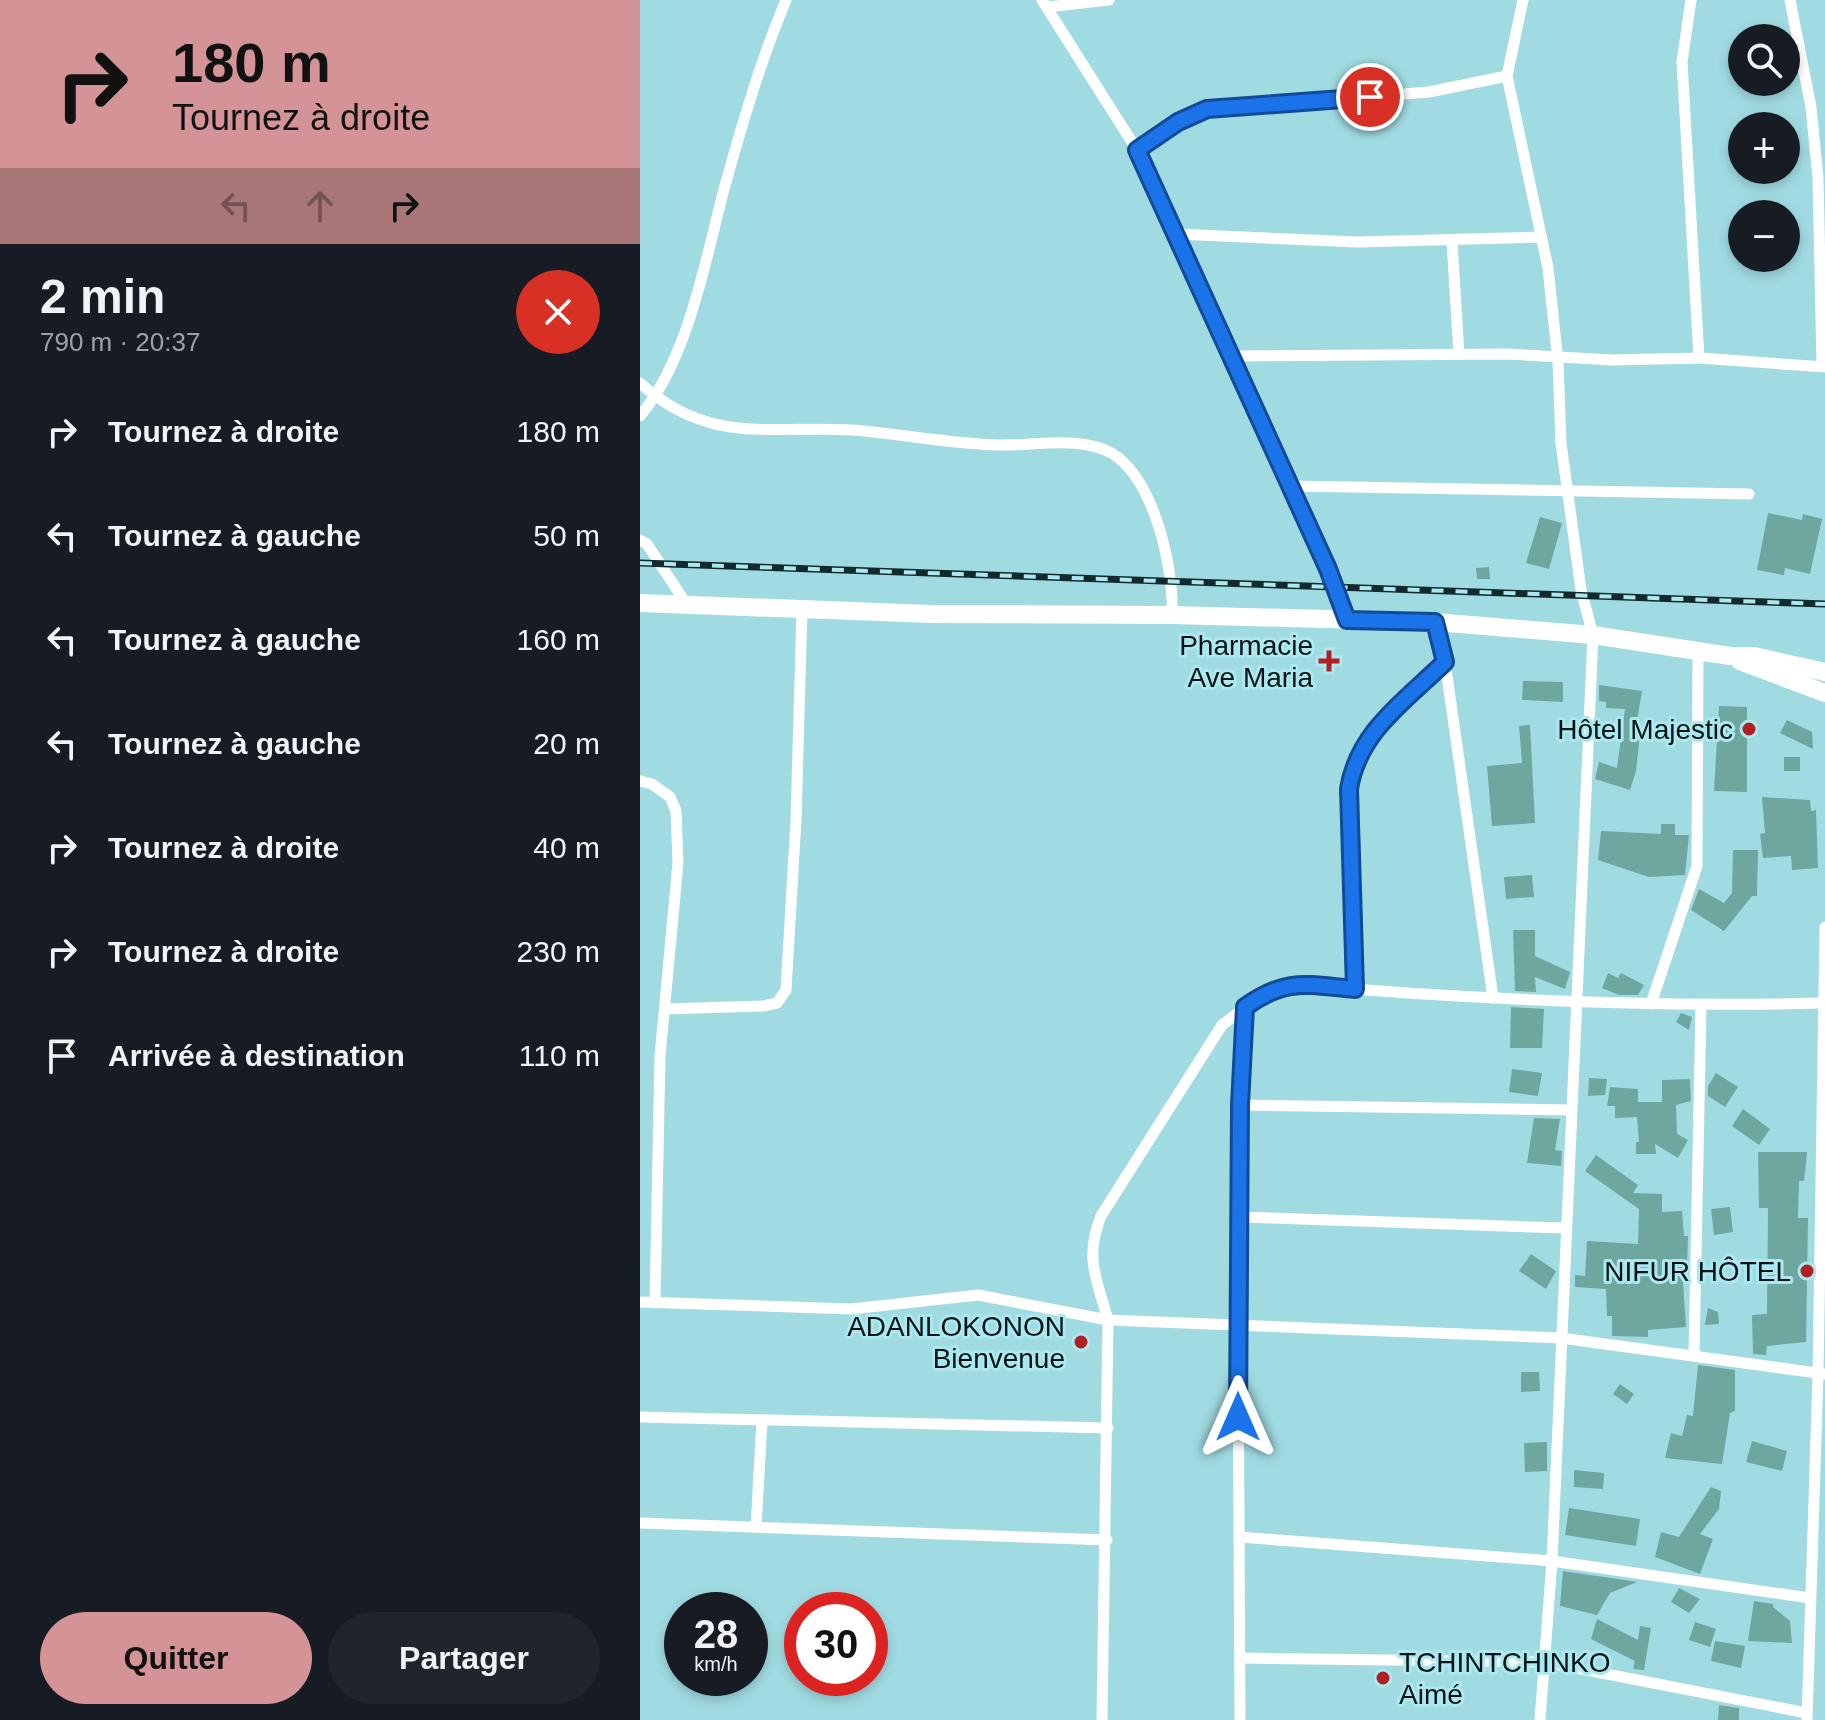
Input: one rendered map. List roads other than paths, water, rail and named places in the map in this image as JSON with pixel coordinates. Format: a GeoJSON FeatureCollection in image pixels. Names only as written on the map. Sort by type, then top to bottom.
{"type":"FeatureCollection","features":[{"type":"Feature","properties":{"kind":"highway"},"geometry":{"type":"LineString","coordinates":[[640,603],[802,610],[1435,622],[1593,635],[1698,649],[1730,656],[1825,693]]}},
{"type":"Feature","properties":{"kind":"highway"},"geometry":{"type":"LineString","coordinates":[[1730,656],[1754,656],[1825,672]]}},
{"type":"Feature","properties":{"kind":"street"},"geometry":{"type":"LineString","coordinates":[[640,416],[656,398],[695,296],[735,150],[786,0]]}},
{"type":"Feature","properties":{"kind":"street"},"geometry":{"type":"LineString","coordinates":[[1109,0],[1044,3],[1137,150],[1290,486],[1347,620]]}},
{"type":"Feature","properties":{"kind":"street"},"geometry":{"type":"LineString","coordinates":[[1523,0],[1507,76],[1541,237],[1556,355],[1561,443],[1570,491],[1581,590],[1593,635],[1564,1228],[1552,1561],[1540,1720]]}},
{"type":"Feature","properties":{"kind":"street"},"geometry":{"type":"LineString","coordinates":[[1691,0],[1682,62],[1699,358]]}},
{"type":"Feature","properties":{"kind":"street"},"geometry":{"type":"LineString","coordinates":[[1230,356],[1556,355],[1613,360],[1699,358],[1823,366],[1818,178],[1811,107],[1790,0]]}},
{"type":"Feature","properties":{"kind":"street"},"geometry":{"type":"LineString","coordinates":[[1137,150],[1178,122],[1207,109],[1429,92],[1507,76]]}},
{"type":"Feature","properties":{"kind":"street"},"geometry":{"type":"LineString","coordinates":[[1176,234],[1358,242],[1452,242],[1541,237]]}},
{"type":"Feature","properties":{"kind":"street"},"geometry":{"type":"LineString","coordinates":[[1452,242],[1459,354]]}},
{"type":"Feature","properties":{"kind":"street"},"geometry":{"type":"LineString","coordinates":[[640,383],[656,398],[718,425],[747,431],[854,430],[973,444],[1090,446],[1111,453],[1133,474],[1152,509],[1170,565],[1172,615]]}},
{"type":"Feature","properties":{"kind":"street"},"geometry":{"type":"LineString","coordinates":[[1290,486],[1749,494]]}},
{"type":"Feature","properties":{"kind":"street"},"geometry":{"type":"LineString","coordinates":[[640,540],[647,544],[687,605]]}},
{"type":"Feature","properties":{"kind":"street"},"geometry":{"type":"LineString","coordinates":[[665,1009],[763,1006],[777,1003],[786,990],[796,820],[802,610]]}},
{"type":"Feature","properties":{"kind":"street"},"geometry":{"type":"LineString","coordinates":[[1435,622],[1445,662],[1493,998]]}},
{"type":"Feature","properties":{"kind":"street"},"geometry":{"type":"LineString","coordinates":[[1651,1004],[1697,866],[1698,649]]}},
{"type":"Feature","properties":{"kind":"street"},"geometry":{"type":"LineString","coordinates":[[1355,989],[1349,789],[1353,764],[1363,743],[1445,662]]}},
{"type":"Feature","properties":{"kind":"street"},"geometry":{"type":"LineString","coordinates":[[640,781],[652,784],[670,797],[676,811],[678,863],[660,1056],[655,1303]]}},
{"type":"Feature","properties":{"kind":"street"},"geometry":{"type":"LineString","coordinates":[[1241,1658],[1545,1662],[1807,1716],[1821,1374],[1825,927]]}},
{"type":"Feature","properties":{"kind":"street"},"geometry":{"type":"LineString","coordinates":[[1102,1720],[1108,1320],[1091,1260],[1091,1241],[1101,1216],[1222,1025],[1263,994],[1289,984],[1493,998],[1701,1006],[1822,1003]]}},
{"type":"Feature","properties":{"kind":"street"},"geometry":{"type":"LineString","coordinates":[[1694,1355],[1701,1006]]}},
{"type":"Feature","properties":{"kind":"street"},"geometry":{"type":"LineString","coordinates":[[1240,1720],[1238,1328],[1240,1105],[1245,1007]]}},
{"type":"Feature","properties":{"kind":"street"},"geometry":{"type":"LineString","coordinates":[[1240,1105],[1570,1110]]}},
{"type":"Feature","properties":{"kind":"street"},"geometry":{"type":"LineString","coordinates":[[1239,1217],[1564,1228]]}},
{"type":"Feature","properties":{"kind":"street"},"geometry":{"type":"LineString","coordinates":[[640,1302],[851,1309],[978,1295],[1108,1320],[1238,1328],[1561,1338],[1821,1374]]}},
{"type":"Feature","properties":{"kind":"street"},"geometry":{"type":"LineString","coordinates":[[640,1417],[1108,1428]]}},
{"type":"Feature","properties":{"kind":"street"},"geometry":{"type":"LineString","coordinates":[[756,1527],[762,1421]]}},
{"type":"Feature","properties":{"kind":"street"},"geometry":{"type":"LineString","coordinates":[[640,1523],[1107,1540]]}},
{"type":"Feature","properties":{"kind":"street"},"geometry":{"type":"LineString","coordinates":[[1239,1537],[1552,1561],[1810,1598]]}},
{"type":"Feature","properties":{"kind":"railway"},"geometry":{"type":"LineString","coordinates":[[640,563],[1825,604]]}},
{"type":"Feature","properties":{"kind":"place","name":"Pharmacie Ave Maria"},"geometry":{"type":"Point","coordinates":[1329,661]}},
{"type":"Feature","properties":{"kind":"place","name":"Hôtel Majestic"},"geometry":{"type":"Point","coordinates":[1749,729]}},
{"type":"Feature","properties":{"kind":"place","name":"NIFUR HÔTEL"},"geometry":{"type":"Point","coordinates":[1807,1271]}},
{"type":"Feature","properties":{"kind":"place","name":"ADANLOKONON Bienvenue"},"geometry":{"type":"Point","coordinates":[1081,1342]}},
{"type":"Feature","properties":{"kind":"place","name":"TCHINTCHINKO Aimé"},"geometry":{"type":"Point","coordinates":[1383,1678]}}]}
